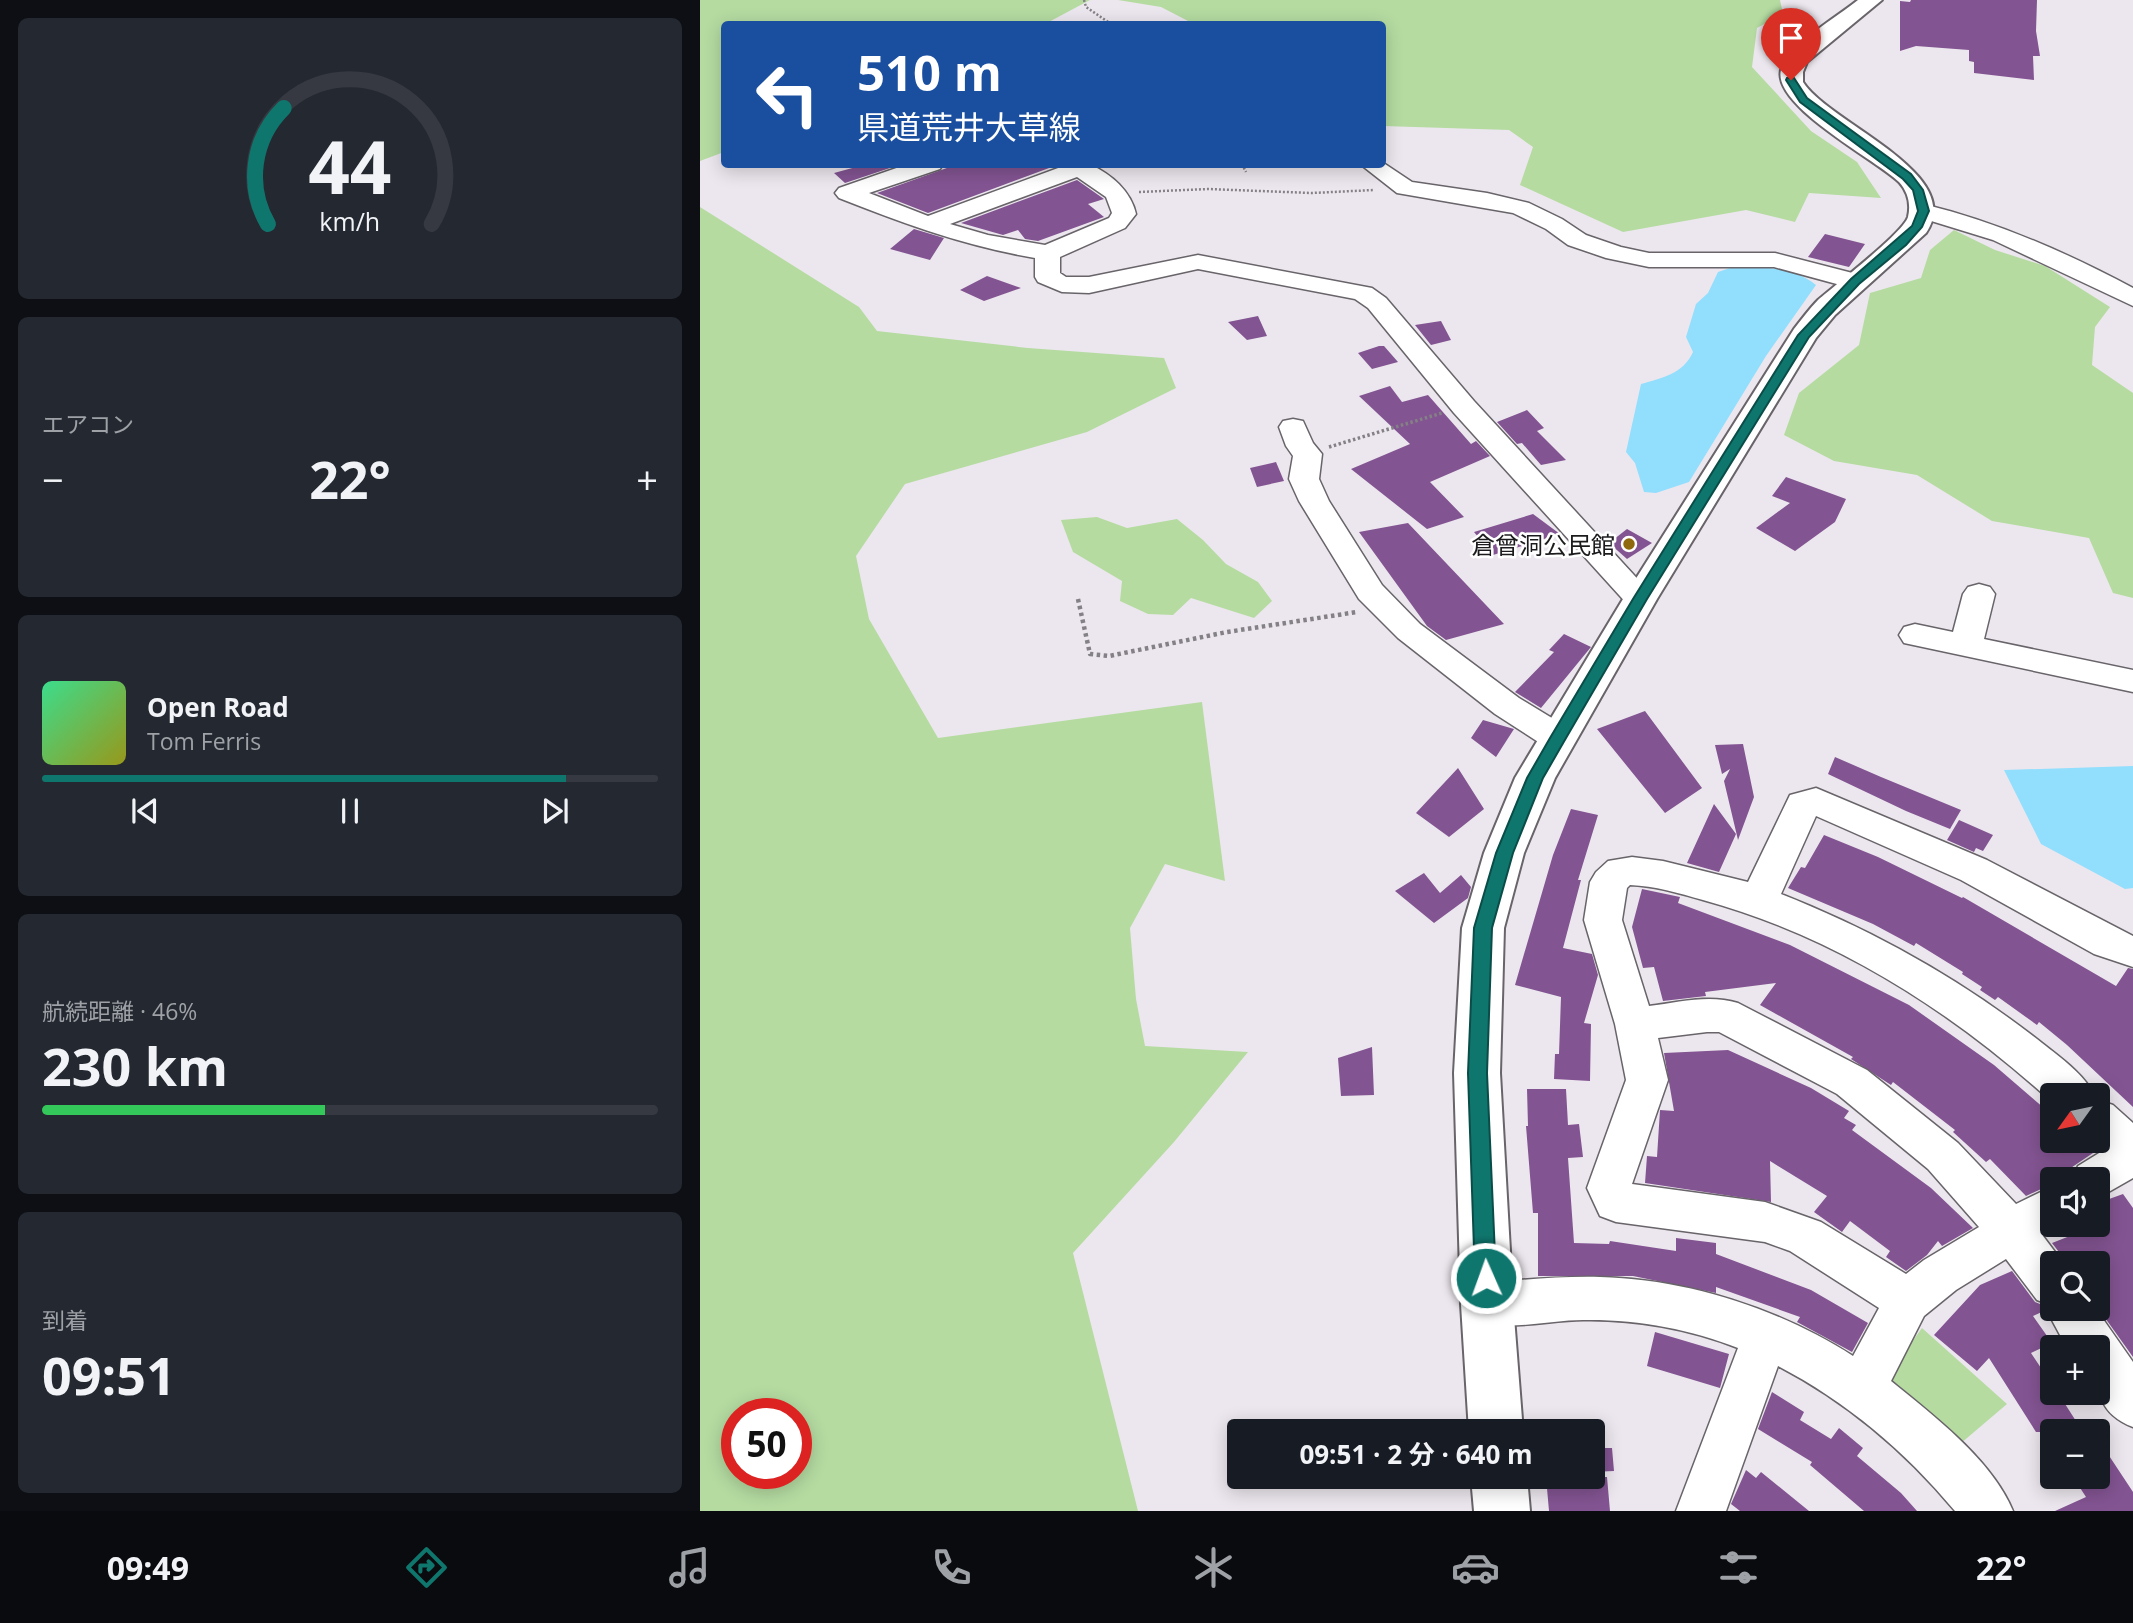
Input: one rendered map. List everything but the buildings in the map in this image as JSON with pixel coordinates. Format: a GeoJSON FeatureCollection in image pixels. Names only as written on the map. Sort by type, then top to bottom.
{"type":"FeatureCollection","features":[{"type":"Feature","properties":{"kind":"main road"},"geometry":{"type":"LineString","coordinates":[[1495,1419],[1487,1304],[1478,1073],[1483,928],[1504,853],[1535,778],[1640,599],[1804,335],[1855,281],[1902,243],[1917,227],[1923,211],[1918,190],[1907,176],[1804,100],[1791,80],[1791,67],[1799,57],[1871,0]]}},
{"type":"Feature","properties":{"kind":"main road"},"geometry":{"type":"LineString","coordinates":[[1500,1489],[1502,1511]]}},
{"type":"Feature","properties":{"kind":"street"},"geometry":{"type":"LineString","coordinates":[[920,168],[847,193],[932,226],[985,242],[1048,253],[1117,223],[1124,214],[1123,203],[1115,191],[1083,170],[932,226]]}},
{"type":"Feature","properties":{"kind":"street"},"geometry":{"type":"LineString","coordinates":[[1377,168],[1403,187],[1521,208],[1577,240],[1615,253],[1649,260],[1775,260],[1855,281]]}},
{"type":"Feature","properties":{"kind":"street"},"geometry":{"type":"LineString","coordinates":[[1923,211],[2002,235],[2091,275],[2133,299]]}},
{"type":"Feature","properties":{"kind":"street"},"geometry":{"type":"LineString","coordinates":[[1048,253],[1047,277],[1075,286],[1198,262],[1363,293],[1393,321],[1464,407],[1640,599]]}},
{"type":"Feature","properties":{"kind":"street"},"geometry":{"type":"LineString","coordinates":[[1301,441],[1304,479],[1314,501],[1370,592],[1409,632],[1507,706],[1558,738]]}},
{"type":"Feature","properties":{"kind":"street"},"geometry":{"type":"LineString","coordinates":[[1966,646],[1979,594]]}},
{"type":"Feature","properties":{"kind":"street"},"geometry":{"type":"LineString","coordinates":[[1915,635],[2133,681]]}},
{"type":"Feature","properties":{"kind":"street"},"geometry":{"type":"LineString","coordinates":[[1759,901],[1803,804],[1816,802],[1974,870],[2108,943],[2133,952]]}},
{"type":"Feature","properties":{"kind":"street"},"geometry":{"type":"LineString","coordinates":[[1908,1301],[1828,1249],[1805,1236],[1775,1225],[1616,1202],[1611,1196],[1609,1188],[1647,1080],[1635,1024],[1603,920],[1609,882],[1621,871],[1643,869],[1759,901],[1852,942],[1929,984],[1993,1028],[2059,1083]]}},
{"type":"Feature","properties":{"kind":"street"},"geometry":{"type":"LineString","coordinates":[[1635,1024],[1707,1014],[1724,1015],[1852,1082],[1943,1156],[2013,1232],[2040,1267]]}},
{"type":"Feature","properties":{"kind":"street"},"geometry":{"type":"LineString","coordinates":[[2110,1130],[2133,1152],[2110,1169]]}},
{"type":"Feature","properties":{"kind":"street"},"geometry":{"type":"LineString","coordinates":[[1861,1390],[1908,1301],[1940,1275],[2040,1214]]}},
{"type":"Feature","properties":{"kind":"street"},"geometry":{"type":"LineString","coordinates":[[1487,1304],[1591,1298],[1648,1303],[1725,1318],[1806,1353],[1861,1390],[1937,1452],[1962,1477],[1988,1511]]}},
{"type":"Feature","properties":{"kind":"street"},"geometry":{"type":"LineString","coordinates":[[1702,1511],[1766,1335]]}},
{"type":"Feature","properties":{"kind":"street"},"geometry":{"type":"LineString","coordinates":[[2110,1369],[2133,1403]]}},
{"type":"Feature","properties":{"kind":"path"},"geometry":{"type":"LineString","coordinates":[[1084,0],[1086,7],[1107,21]]}},
{"type":"Feature","properties":{"kind":"path"},"geometry":{"type":"LineString","coordinates":[[1244,168],[1246,172]]}},
{"type":"Feature","properties":{"kind":"path"},"geometry":{"type":"LineString","coordinates":[[1115,191],[1164,194],[1208,189],[1313,195],[1403,187]]}},
{"type":"Feature","properties":{"kind":"path"},"geometry":{"type":"LineString","coordinates":[[1301,441],[1464,407]]}},
{"type":"Feature","properties":{"kind":"path"},"geometry":{"type":"LineString","coordinates":[[1079,599],[1090,654],[1109,656],[1227,632],[1386,608]]}},
{"type":"Feature","properties":{"kind":"green space"},"geometry":{"type":"Polygon","coordinates":[[[700,0],[1090,0],[1051,21],[721,21],[721,153],[700,161],[700,0]]]}},
{"type":"Feature","properties":{"kind":"green space"},"geometry":{"type":"Polygon","coordinates":[[[1118,0],[1780,0],[1783,14],[1757,28],[1752,67],[1811,131],[1857,162],[1881,198],[1809,193],[1795,222],[1746,210],[1623,232],[1520,185],[1533,147],[1509,130],[1386,126],[1386,21],[1188,21],[1161,7],[1118,0]]]}},
{"type":"Feature","properties":{"kind":"green space"},"geometry":{"type":"Polygon","coordinates":[[[700,207],[859,307],[877,331],[1028,348],[1164,358],[1176,388],[1087,432],[905,484],[856,556],[869,619],[938,738],[1202,702],[1225,881],[1165,864],[1130,928],[1136,999],[1145,1046],[1248,1052],[1174,1142],[1073,1253],[1138,1511],[700,1511],[700,207]]]}},
{"type":"Feature","properties":{"kind":"green space"},"geometry":{"type":"Polygon","coordinates":[[[1954,230],[1995,250],[2045,266],[2110,307],[2095,327],[2092,365],[2133,393],[2133,598],[2113,593],[2089,538],[1992,521],[1917,475],[1834,461],[1784,435],[1799,393],[1859,345],[1870,293],[1921,278],[1930,250],[1954,230]]]}},
{"type":"Feature","properties":{"kind":"green space"},"geometry":{"type":"Polygon","coordinates":[[[1097,517],[1127,528],[1177,519],[1203,540],[1226,564],[1258,582],[1272,601],[1254,618],[1191,598],[1173,615],[1148,614],[1120,601],[1122,581],[1073,552],[1061,520],[1097,517]]]}},
{"type":"Feature","properties":{"kind":"green space"},"geometry":{"type":"Polygon","coordinates":[[[1922,1328],[2007,1404],[1960,1444],[1887,1376],[1922,1328]]]}},
{"type":"Feature","properties":{"kind":"water"},"geometry":{"type":"Polygon","coordinates":[[[1733,267],[1787,271],[1816,285],[1766,356],[1689,482],[1656,493],[1644,492],[1635,463],[1626,452],[1641,384],[1671,374],[1689,359],[1693,352],[1686,337],[1696,304],[1708,293],[1718,272],[1733,267]]]}},
{"type":"Feature","properties":{"kind":"water"},"geometry":{"type":"Polygon","coordinates":[[[2133,766],[2133,888],[2125,889],[2041,844],[2004,770],[2133,766]]]}},
{"type":"Feature","properties":{"kind":"place","name":"倉曾洞公民館"},"geometry":{"type":"Point","coordinates":[1629,544]}},
{"type":"Feature","properties":{"kind":"route"},"geometry":{"type":"LineString","coordinates":[[1486,1278],[1478,1073],[1483,928],[1504,853],[1535,778],[1558,738],[1640,599],[1760,410],[1804,335],[1825,309],[1902,243],[1917,227],[1923,211],[1918,190],[1907,176],[1804,100],[1791,80]]}}]}
